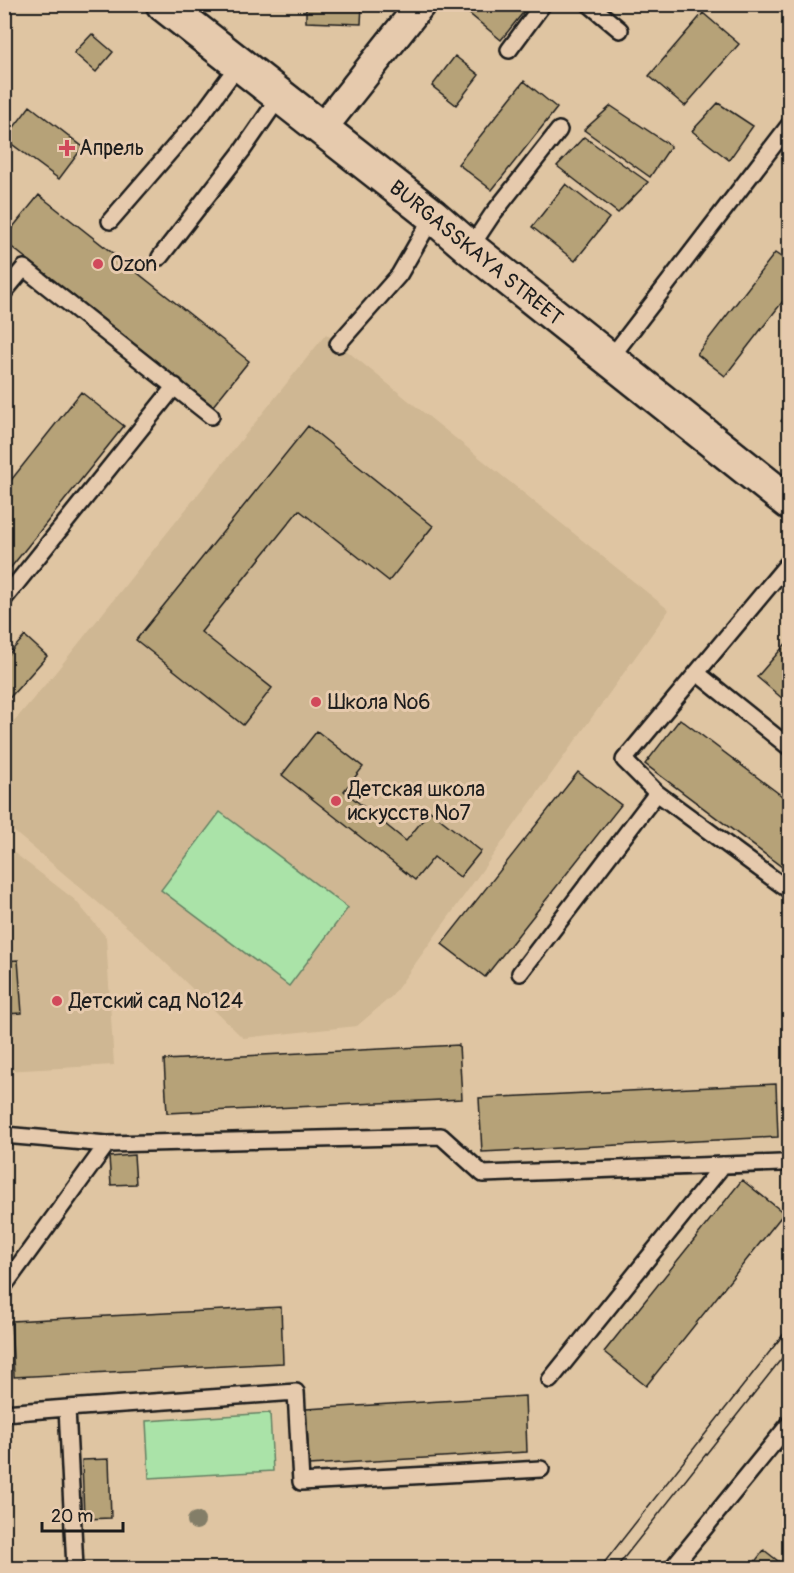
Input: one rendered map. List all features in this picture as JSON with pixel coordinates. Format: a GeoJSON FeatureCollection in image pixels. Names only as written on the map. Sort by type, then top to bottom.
{"type":"FeatureCollection","features":[{"type":"Feature","properties":{"kind":"street","name":"BURGASSKAYA STREET"},"geometry":{"type":"LineString","coordinates":[[162,4],[433,216],[789,503]]}},
{"type":"Feature","properties":{"kind":"street"},"geometry":{"type":"LineString","coordinates":[[321,130],[401,17],[421,4]]}},
{"type":"Feature","properties":{"kind":"lane"},"geometry":{"type":"LineString","coordinates":[[509,50],[543,4]]}},
{"type":"Feature","properties":{"kind":"lane"},"geometry":{"type":"LineString","coordinates":[[589,4],[620,30]]}},
{"type":"Feature","properties":{"kind":"lane"},"geometry":{"type":"LineString","coordinates":[[110,221],[200,117],[239,64]]}},
{"type":"Feature","properties":{"kind":"lane"},"geometry":{"type":"LineString","coordinates":[[160,257],[242,151],[280,96]]}},
{"type":"Feature","properties":{"kind":"lane"},"geometry":{"type":"LineString","coordinates":[[609,360],[789,124]]}},
{"type":"Feature","properties":{"kind":"lane"},"geometry":{"type":"LineString","coordinates":[[470,248],[492,215],[559,130]]}},
{"type":"Feature","properties":{"kind":"lane"},"geometry":{"type":"LineString","coordinates":[[338,344],[399,275],[433,216]]}},
{"type":"Feature","properties":{"kind":"lane"},"geometry":{"type":"LineString","coordinates":[[4,292],[24,268],[211,416]]}},
{"type":"Feature","properties":{"kind":"lane"},"geometry":{"type":"LineString","coordinates":[[4,598],[175,386]]}},
{"type":"Feature","properties":{"kind":"lane"},"geometry":{"type":"LineString","coordinates":[[789,561],[624,760],[657,793],[789,891]]}},
{"type":"Feature","properties":{"kind":"lane"},"geometry":{"type":"LineString","coordinates":[[697,673],[789,748]]}},
{"type":"Feature","properties":{"kind":"lane"},"geometry":{"type":"LineString","coordinates":[[520,973],[657,793]]}},
{"type":"Feature","properties":{"kind":"lane"},"geometry":{"type":"LineString","coordinates":[[4,1135],[107,1144],[441,1136],[483,1174],[781,1163]]}},
{"type":"Feature","properties":{"kind":"lane"},"geometry":{"type":"LineString","coordinates":[[4,1286],[107,1144]]}},
{"type":"Feature","properties":{"kind":"lane"},"geometry":{"type":"LineString","coordinates":[[550,1380],[723,1165]]}},
{"type":"Feature","properties":{"kind":"lane"},"geometry":{"type":"LineString","coordinates":[[4,1413],[296,1392],[302,1482],[541,1469]]}},
{"type":"Feature","properties":{"kind":"lane"},"geometry":{"type":"LineString","coordinates":[[67,1408],[75,1569]]}},
{"type":"Feature","properties":{"kind":"lane"},"geometry":{"type":"LineString","coordinates":[[672,1569],[789,1422]]}},
{"type":"Feature","properties":{"kind":"shaded area","name":"Школа №6"},"geometry":{"type":"Polygon","coordinates":[[[326,334],[669,610],[392,996],[357,1026],[243,1038],[140,938],[5,824],[5,732],[55,673],[326,334]]]}},
{"type":"Feature","properties":{"kind":"shaded area","name":"Детский сад №124"},"geometry":{"type":"Polygon","coordinates":[[[4,845],[75,900],[106,937],[114,1065],[5,1071],[4,845]]]}},
{"type":"Feature","properties":{"kind":"green space"},"geometry":{"type":"Polygon","coordinates":[[[220,812],[348,908],[289,986],[161,890],[220,812]]]}},
{"type":"Feature","properties":{"kind":"green space"},"geometry":{"type":"Polygon","coordinates":[[[270,1413],[273,1471],[149,1478],[146,1421],[270,1413]]]}},
{"type":"Feature","properties":{"kind":"building"},"geometry":{"type":"Polygon","coordinates":[[[306,4],[362,4],[361,24],[306,22],[306,4]]]}},
{"type":"Feature","properties":{"kind":"building"},"geometry":{"type":"Polygon","coordinates":[[[461,4],[530,4],[501,40],[460,6],[461,4]]]}},
{"type":"Feature","properties":{"kind":"building"},"geometry":{"type":"Polygon","coordinates":[[[703,13],[739,44],[685,106],[649,76],[703,13]]]}},
{"type":"Feature","properties":{"kind":"building"},"geometry":{"type":"Polygon","coordinates":[[[92,34],[113,52],[96,72],[74,53],[92,34]]]}},
{"type":"Feature","properties":{"kind":"building"},"geometry":{"type":"Polygon","coordinates":[[[455,56],[479,75],[456,105],[432,86],[455,56]]]}},
{"type":"Feature","properties":{"kind":"building"},"geometry":{"type":"Polygon","coordinates":[[[524,81],[557,108],[492,190],[458,164],[524,81]]]}},
{"type":"Feature","properties":{"kind":"building"},"geometry":{"type":"Polygon","coordinates":[[[718,103],[753,126],[729,160],[692,131],[718,103]]]}},
{"type":"Feature","properties":{"kind":"building"},"geometry":{"type":"Polygon","coordinates":[[[30,106],[83,147],[59,179],[5,139],[30,106]]]}},
{"type":"Feature","properties":{"kind":"building"},"geometry":{"type":"Polygon","coordinates":[[[611,106],[671,146],[650,177],[584,130],[611,106]]]}},
{"type":"Feature","properties":{"kind":"building"},"geometry":{"type":"Polygon","coordinates":[[[584,137],[648,182],[618,213],[557,166],[584,137]]]}},
{"type":"Feature","properties":{"kind":"building"},"geometry":{"type":"Polygon","coordinates":[[[566,184],[609,218],[575,261],[532,227],[566,184]]]}},
{"type":"Feature","properties":{"kind":"building"},"geometry":{"type":"Polygon","coordinates":[[[39,195],[249,361],[213,406],[4,241],[4,238],[39,195]]]}},
{"type":"Feature","properties":{"kind":"building"},"geometry":{"type":"Polygon","coordinates":[[[775,253],[790,263],[790,292],[725,376],[697,354],[775,253]]]}},
{"type":"Feature","properties":{"kind":"building"},"geometry":{"type":"Polygon","coordinates":[[[81,392],[124,426],[4,576],[4,489],[81,392]]]}},
{"type":"Feature","properties":{"kind":"building"},"geometry":{"type":"Polygon","coordinates":[[[790,409],[790,427],[781,421],[790,409]]]}},
{"type":"Feature","properties":{"kind":"building"},"geometry":{"type":"Polygon","coordinates":[[[308,426],[433,526],[389,581],[299,510],[201,632],[272,688],[243,725],[136,640],[308,426]]]}},
{"type":"Feature","properties":{"kind":"building"},"geometry":{"type":"Polygon","coordinates":[[[25,636],[47,656],[4,704],[4,659],[25,636]]]}},
{"type":"Feature","properties":{"kind":"building"},"geometry":{"type":"Polygon","coordinates":[[[790,639],[790,705],[757,677],[790,639]]]}},
{"type":"Feature","properties":{"kind":"building"},"geometry":{"type":"Polygon","coordinates":[[[680,719],[790,802],[790,873],[645,764],[680,719]]]}},
{"type":"Feature","properties":{"kind":"building","name":"Детская школа искусств №7"},"geometry":{"type":"Polygon","coordinates":[[[317,731],[363,767],[344,791],[406,841],[430,811],[481,851],[460,877],[434,857],[415,880],[282,775],[317,731]]]}},
{"type":"Feature","properties":{"kind":"building"},"geometry":{"type":"Polygon","coordinates":[[[578,772],[621,805],[485,977],[442,944],[578,772]]]}},
{"type":"Feature","properties":{"kind":"building"},"geometry":{"type":"Polygon","coordinates":[[[18,960],[22,1013],[4,1014],[4,961],[18,960]]]}},
{"type":"Feature","properties":{"kind":"building"},"geometry":{"type":"Polygon","coordinates":[[[459,1045],[462,1099],[167,1113],[164,1060],[459,1045]]]}},
{"type":"Feature","properties":{"kind":"building"},"geometry":{"type":"Polygon","coordinates":[[[776,1084],[778,1137],[482,1152],[479,1098],[776,1084]]]}},
{"type":"Feature","properties":{"kind":"building"},"geometry":{"type":"Polygon","coordinates":[[[134,1155],[136,1184],[111,1185],[109,1157],[134,1155]]]}},
{"type":"Feature","properties":{"kind":"building"},"geometry":{"type":"Polygon","coordinates":[[[742,1180],[784,1213],[646,1386],[604,1352],[742,1180]]]}},
{"type":"Feature","properties":{"kind":"building"},"geometry":{"type":"Polygon","coordinates":[[[281,1307],[283,1363],[14,1377],[11,1321],[281,1307]]]}},
{"type":"Feature","properties":{"kind":"building"},"geometry":{"type":"Polygon","coordinates":[[[525,1396],[527,1452],[309,1465],[306,1409],[525,1396]]]}},
{"type":"Feature","properties":{"kind":"building"},"geometry":{"type":"Polygon","coordinates":[[[109,1459],[111,1518],[84,1519],[82,1460],[109,1459]]]}},
{"type":"Feature","properties":{"kind":"building"},"geometry":{"type":"Polygon","coordinates":[[[764,1550],[787,1568],[750,1568],[764,1550]]]}},
{"type":"Feature","properties":{"kind":"tram line"},"geometry":{"type":"LineString","coordinates":[[600,1568],[790,1326]]}},
{"type":"Feature","properties":{"kind":"tram line"},"geometry":{"type":"LineString","coordinates":[[616,1568],[790,1348]]}},
{"type":"Feature","properties":{"kind":"place","name":"Апрель"},"geometry":{"type":"Point","coordinates":[67,148]}},
{"type":"Feature","properties":{"kind":"place","name":"Ozon"},"geometry":{"type":"Point","coordinates":[98,264]}},
{"type":"Feature","properties":{"kind":"place","name":"Школа №6"},"geometry":{"type":"Point","coordinates":[316,702]}},
{"type":"Feature","properties":{"kind":"place","name":"Детская школа искусств №7"},"geometry":{"type":"Point","coordinates":[336,801]}},
{"type":"Feature","properties":{"kind":"place","name":"Детский сад №124"},"geometry":{"type":"Point","coordinates":[57,1001]}}]}
